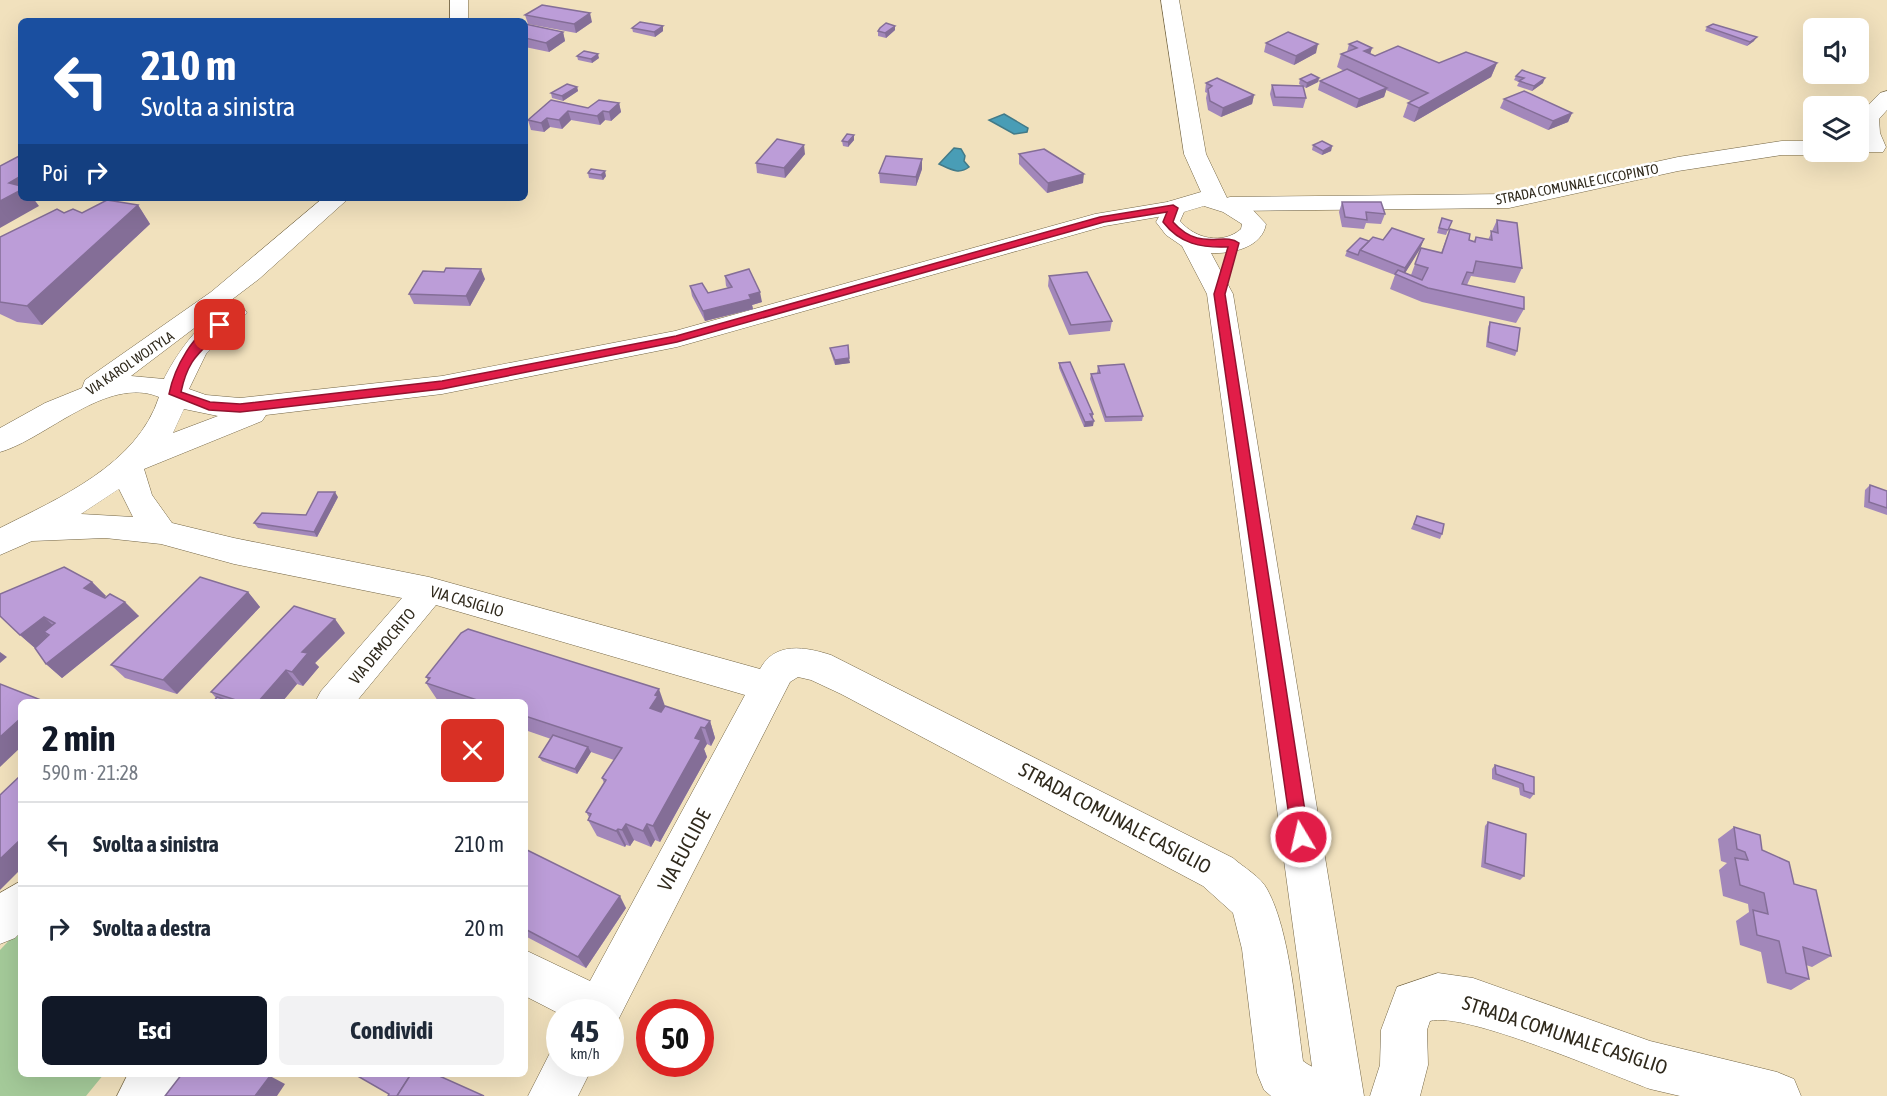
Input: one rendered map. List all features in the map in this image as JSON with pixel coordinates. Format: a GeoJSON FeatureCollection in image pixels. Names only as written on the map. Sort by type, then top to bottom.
{"type":"FeatureCollection","features":[{"type":"Feature","properties":{"kind":"street"},"geometry":{"type":"LineString","coordinates":[[442,0],[442,18]]}},
{"type":"Feature","properties":{"kind":"street"},"geometry":{"type":"LineString","coordinates":[[459,0],[459,18]]}},
{"type":"Feature","properties":{"kind":"street"},"geometry":{"type":"LineString","coordinates":[[1103,219],[1143,225],[1206,245],[1234,243],[1245,239],[1251,232],[1252,225],[1249,217],[1224,202],[1195,154],[1170,0]]}},
{"type":"Feature","properties":{"kind":"street"},"geometry":{"type":"LineString","coordinates":[[1874,147],[1869,133],[1868,118],[1887,97]]}},
{"type":"Feature","properties":{"kind":"street","name":"STRADA COMUNALE CICCOPINTO"},"geometry":{"type":"LineString","coordinates":[[1177,206],[1198,200],[1291,205],[1509,201],[1678,164],[1782,148],[1803,148]]}},
{"type":"Feature","properties":{"kind":"street"},"geometry":{"type":"LineString","coordinates":[[1195,154],[1177,206],[1168,222],[1186,238],[1220,294],[1340,1096]]}},
{"type":"Feature","properties":{"kind":"street","name":"VIA KAROL WOJTYLA"},"geometry":{"type":"LineString","coordinates":[[60,410],[171,337],[268,259],[334,201]]}},
{"type":"Feature","properties":{"kind":"street","name":"VIA KAROL WOJTYLA"},"geometry":{"type":"LineString","coordinates":[[130,462],[164,426],[179,373],[193,350],[270,283],[357,201]]}},
{"type":"Feature","properties":{"kind":"street"},"geometry":{"type":"LineString","coordinates":[[1252,225],[1291,205]]}},
{"type":"Feature","properties":{"kind":"street"},"geometry":{"type":"LineString","coordinates":[[4,438],[96,394],[131,385],[162,387],[196,403],[224,408],[442,385],[677,339],[1103,219],[1177,206]]}},
{"type":"Feature","properties":{"kind":"street"},"geometry":{"type":"LineString","coordinates":[[1220,294],[1234,243]]}},
{"type":"Feature","properties":{"kind":"street"},"geometry":{"type":"LineString","coordinates":[[12,537],[83,497],[130,462],[211,428],[292,402]]}},
{"type":"Feature","properties":{"kind":"street"},"geometry":{"type":"LineString","coordinates":[[130,462],[137,498],[161,532]]}},
{"type":"Feature","properties":{"kind":"street","name":"VIA CASIGLIO"},"geometry":{"type":"LineString","coordinates":[[12,537],[57,526],[105,526],[161,532],[234,551],[429,590],[770,687]]}},
{"type":"Feature","properties":{"kind":"street","name":"VIA DEMOCRITO"},"geometry":{"type":"LineString","coordinates":[[337,699],[429,590]]}},
{"type":"Feature","properties":{"kind":"street","name":"STRADA COMUNALE CASIGLIO"},"geometry":{"type":"LineString","coordinates":[[770,687],[777,671],[794,661],[818,666],[1218,872],[1251,902],[1264,949],[1281,1073],[1304,1093],[1333,1096]]}},
{"type":"Feature","properties":{"kind":"street","name":"VIA EUCLIDE"},"geometry":{"type":"LineString","coordinates":[[604,999],[770,687]]}},
{"type":"Feature","properties":{"kind":"street"},"geometry":{"type":"LineString","coordinates":[[0,923],[18,905]]}},
{"type":"Feature","properties":{"kind":"street"},"geometry":{"type":"LineString","coordinates":[[528,974],[576,999]]}},
{"type":"Feature","properties":{"kind":"street","name":"STRADA COMUNALE CASIGLIO"},"geometry":{"type":"LineString","coordinates":[[1394,1096],[1397,1094],[1404,1065],[1404,1030],[1413,1003],[1438,996],[1473,1000],[1650,1065],[1777,1096]]}},
{"type":"Feature","properties":{"kind":"street"},"geometry":{"type":"LineString","coordinates":[[141,1096],[156,1077]]}},
{"type":"Feature","properties":{"kind":"street"},"geometry":{"type":"LineString","coordinates":[[552,1096],[563,1077]]}},
{"type":"Feature","properties":{"kind":"green space"},"geometry":{"type":"Polygon","coordinates":[[[18,931],[18,1077],[102,1077],[86,1096],[0,1096],[0,950],[18,931]]]}},
{"type":"Feature","properties":{"kind":"water"},"geometry":{"type":"Polygon","coordinates":[[[1004,114],[1028,128],[1027,132],[1014,134],[989,120],[1004,114]]]}},
{"type":"Feature","properties":{"kind":"water"},"geometry":{"type":"Polygon","coordinates":[[[954,148],[961,149],[965,156],[964,161],[969,167],[962,171],[939,164],[954,148]]]}},
{"type":"Feature","properties":{"kind":"building"},"geometry":{"type":"Polygon","coordinates":[[[542,5],[590,13],[574,24],[525,15],[542,5]]]}},
{"type":"Feature","properties":{"kind":"building"},"geometry":{"type":"Polygon","coordinates":[[[640,22],[663,26],[654,32],[632,28],[640,22]]]}},
{"type":"Feature","properties":{"kind":"building"},"geometry":{"type":"Polygon","coordinates":[[[886,23],[895,26],[885,33],[878,31],[880,28],[886,23]]]}},
{"type":"Feature","properties":{"kind":"building"},"geometry":{"type":"Polygon","coordinates":[[[1713,24],[1757,37],[1750,42],[1707,27],[1713,24]]]}},
{"type":"Feature","properties":{"kind":"building"},"geometry":{"type":"Polygon","coordinates":[[[528,25],[563,32],[546,43],[528,39],[528,25]]]}},
{"type":"Feature","properties":{"kind":"building"},"geometry":{"type":"Polygon","coordinates":[[[1288,32],[1318,44],[1296,56],[1266,43],[1288,32]]]}},
{"type":"Feature","properties":{"kind":"building"},"geometry":{"type":"Polygon","coordinates":[[[1357,41],[1372,48],[1364,51],[1375,56],[1398,46],[1439,63],[1466,52],[1497,63],[1419,108],[1408,103],[1428,93],[1341,54],[1357,48],[1349,44],[1357,41]]]}},
{"type":"Feature","properties":{"kind":"building"},"geometry":{"type":"Polygon","coordinates":[[[584,51],[598,54],[591,59],[577,56],[584,51]]]}},
{"type":"Feature","properties":{"kind":"building"},"geometry":{"type":"Polygon","coordinates":[[[1347,69],[1387,88],[1359,99],[1320,81],[1347,69]]]}},
{"type":"Feature","properties":{"kind":"building"},"geometry":{"type":"Polygon","coordinates":[[[1522,70],[1545,78],[1534,86],[1519,81],[1524,78],[1516,76],[1522,70]]]}},
{"type":"Feature","properties":{"kind":"building"},"geometry":{"type":"Polygon","coordinates":[[[1311,74],[1319,78],[1307,83],[1300,79],[1311,74]]]}},
{"type":"Feature","properties":{"kind":"building"},"geometry":{"type":"Polygon","coordinates":[[[1217,78],[1254,95],[1223,108],[1210,101],[1208,89],[1212,86],[1206,83],[1217,78]]]}},
{"type":"Feature","properties":{"kind":"building"},"geometry":{"type":"Polygon","coordinates":[[[567,84],[577,87],[562,96],[551,93],[567,84]]]}},
{"type":"Feature","properties":{"kind":"building"},"geometry":{"type":"Polygon","coordinates":[[[1272,85],[1303,86],[1306,98],[1275,97],[1272,85]]]}},
{"type":"Feature","properties":{"kind":"building"},"geometry":{"type":"Polygon","coordinates":[[[1524,91],[1572,113],[1553,121],[1504,99],[1524,91]]]}},
{"type":"Feature","properties":{"kind":"building"},"geometry":{"type":"Polygon","coordinates":[[[551,100],[588,108],[599,100],[619,103],[609,112],[603,111],[597,116],[568,111],[559,120],[547,118],[541,123],[528,120],[551,100]]]}},
{"type":"Feature","properties":{"kind":"building"},"geometry":{"type":"Polygon","coordinates":[[[847,134],[854,135],[848,142],[842,141],[847,134]]]}},
{"type":"Feature","properties":{"kind":"building"},"geometry":{"type":"Polygon","coordinates":[[[777,139],[804,145],[784,168],[756,163],[777,139]]]}},
{"type":"Feature","properties":{"kind":"building"},"geometry":{"type":"Polygon","coordinates":[[[1322,141],[1332,146],[1323,151],[1313,145],[1322,141]]]}},
{"type":"Feature","properties":{"kind":"building"},"geometry":{"type":"Polygon","coordinates":[[[1044,149],[1084,174],[1048,183],[1019,154],[1044,149]]]}},
{"type":"Feature","properties":{"kind":"building"},"geometry":{"type":"Polygon","coordinates":[[[886,156],[922,159],[916,177],[879,173],[886,156]]]}},
{"type":"Feature","properties":{"kind":"building"},"geometry":{"type":"Polygon","coordinates":[[[18,157],[18,178],[9,183],[18,185],[18,192],[0,201],[0,166],[18,157]]]}},
{"type":"Feature","properties":{"kind":"building"},"geometry":{"type":"Polygon","coordinates":[[[591,169],[605,171],[601,175],[588,173],[591,169]]]}},
{"type":"Feature","properties":{"kind":"building"},"geometry":{"type":"Polygon","coordinates":[[[105,201],[138,205],[27,306],[0,302],[0,237],[57,209],[64,213],[73,209],[82,213],[105,201]]]}},
{"type":"Feature","properties":{"kind":"building"},"geometry":{"type":"Polygon","coordinates":[[[1342,202],[1381,202],[1385,214],[1366,212],[1367,220],[1345,217],[1342,202]]]}},
{"type":"Feature","properties":{"kind":"building"},"geometry":{"type":"Polygon","coordinates":[[[1442,218],[1452,221],[1448,230],[1439,228],[1442,218]]]}},
{"type":"Feature","properties":{"kind":"building"},"geometry":{"type":"Polygon","coordinates":[[[1497,220],[1517,223],[1522,268],[1476,261],[1473,273],[1467,272],[1462,284],[1524,297],[1524,309],[1428,288],[1395,274],[1398,270],[1422,280],[1428,268],[1415,264],[1421,248],[1442,253],[1450,229],[1470,234],[1469,240],[1475,242],[1476,237],[1492,240],[1491,231],[1498,233],[1497,220]]]}},
{"type":"Feature","properties":{"kind":"building"},"geometry":{"type":"Polygon","coordinates":[[[1392,228],[1424,239],[1405,268],[1360,250],[1373,237],[1383,240],[1392,228]]]}},
{"type":"Feature","properties":{"kind":"building"},"geometry":{"type":"Polygon","coordinates":[[[1360,238],[1369,241],[1358,255],[1347,251],[1360,238]]]}},
{"type":"Feature","properties":{"kind":"building"},"geometry":{"type":"Polygon","coordinates":[[[446,268],[481,269],[466,296],[409,294],[423,271],[444,272],[446,268]]]}},
{"type":"Feature","properties":{"kind":"building"},"geometry":{"type":"Polygon","coordinates":[[[749,269],[760,292],[749,295],[751,299],[703,311],[690,286],[702,283],[708,293],[732,287],[725,276],[749,269]]]}},
{"type":"Feature","properties":{"kind":"building"},"geometry":{"type":"Polygon","coordinates":[[[1087,272],[1112,321],[1071,325],[1049,276],[1087,272]]]}},
{"type":"Feature","properties":{"kind":"building"},"geometry":{"type":"Polygon","coordinates":[[[1490,322],[1520,328],[1517,351],[1488,342],[1490,322]]]}},
{"type":"Feature","properties":{"kind":"building"},"geometry":{"type":"Polygon","coordinates":[[[848,345],[849,358],[835,360],[830,348],[848,345]]]}},
{"type":"Feature","properties":{"kind":"building"},"geometry":{"type":"Polygon","coordinates":[[[1070,362],[1094,421],[1085,422],[1059,363],[1070,362]]]}},
{"type":"Feature","properties":{"kind":"building"},"geometry":{"type":"Polygon","coordinates":[[[1124,364],[1143,416],[1106,417],[1091,374],[1100,373],[1098,366],[1124,364]]]}},
{"type":"Feature","properties":{"kind":"building"},"geometry":{"type":"Polygon","coordinates":[[[1870,485],[1887,491],[1887,508],[1869,502],[1870,485]]]}},
{"type":"Feature","properties":{"kind":"building"},"geometry":{"type":"Polygon","coordinates":[[[318,492],[335,492],[314,532],[254,523],[262,513],[306,515],[318,492]]]}},
{"type":"Feature","properties":{"kind":"building"},"geometry":{"type":"Polygon","coordinates":[[[1417,516],[1444,524],[1442,534],[1414,524],[1417,516]]]}},
{"type":"Feature","properties":{"kind":"building"},"geometry":{"type":"Polygon","coordinates":[[[64,567],[92,582],[84,588],[105,598],[110,594],[125,602],[46,664],[35,648],[49,635],[44,632],[55,623],[44,617],[20,635],[0,616],[0,594],[64,567]]]}},
{"type":"Feature","properties":{"kind":"building"},"geometry":{"type":"Polygon","coordinates":[[[200,577],[248,592],[163,680],[111,665],[200,577]]]}},
{"type":"Feature","properties":{"kind":"building"},"geometry":{"type":"Polygon","coordinates":[[[294,606],[335,619],[302,652],[308,653],[292,672],[286,670],[261,699],[233,699],[211,692],[294,606]]]}},
{"type":"Feature","properties":{"kind":"building"},"geometry":{"type":"Polygon","coordinates":[[[468,629],[659,689],[655,695],[658,696],[650,708],[661,712],[665,706],[710,721],[705,728],[701,727],[695,738],[701,740],[653,826],[647,824],[643,831],[626,824],[622,830],[616,831],[588,820],[591,814],[586,812],[606,780],[602,778],[622,748],[528,717],[528,699],[474,699],[426,683],[430,678],[426,677],[461,633],[468,629]]]}},
{"type":"Feature","properties":{"kind":"building"},"geometry":{"type":"Polygon","coordinates":[[[0,684],[38,699],[18,699],[18,721],[0,737],[0,684]]]}},
{"type":"Feature","properties":{"kind":"building"},"geometry":{"type":"Polygon","coordinates":[[[553,735],[588,747],[575,769],[539,757],[553,735]]]}},
{"type":"Feature","properties":{"kind":"building"},"geometry":{"type":"Polygon","coordinates":[[[1495,765],[1534,777],[1534,794],[1524,791],[1523,784],[1496,774],[1495,765]]]}},
{"type":"Feature","properties":{"kind":"building"},"geometry":{"type":"Polygon","coordinates":[[[18,778],[18,842],[0,859],[0,795],[18,778]]]}},
{"type":"Feature","properties":{"kind":"building"},"geometry":{"type":"Polygon","coordinates":[[[1488,822],[1526,834],[1524,876],[1485,863],[1488,822]]]}},
{"type":"Feature","properties":{"kind":"building"},"geometry":{"type":"Polygon","coordinates":[[[1734,827],[1760,835],[1762,850],[1789,862],[1794,884],[1816,890],[1831,956],[1803,947],[1809,979],[1786,973],[1779,941],[1757,935],[1753,910],[1768,914],[1764,893],[1740,885],[1735,858],[1748,860],[1745,852],[1737,849],[1734,827]]]}},
{"type":"Feature","properties":{"kind":"building"},"geometry":{"type":"Polygon","coordinates":[[[528,850],[620,896],[578,957],[528,931],[528,850]]]}},
{"type":"Feature","properties":{"kind":"building"},"geometry":{"type":"Polygon","coordinates":[[[180,1077],[269,1077],[255,1096],[165,1096],[180,1077]]]}},
{"type":"Feature","properties":{"kind":"building"},"geometry":{"type":"Polygon","coordinates":[[[359,1077],[409,1077],[397,1096],[388,1096],[389,1094],[359,1077]]]}},
{"type":"Feature","properties":{"kind":"building"},"geometry":{"type":"Polygon","coordinates":[[[409,1077],[442,1077],[484,1096],[397,1096],[409,1077]]]}},
{"type":"Feature","properties":{"kind":"route"},"geometry":{"type":"LineString","coordinates":[[220,325],[193,350],[179,373],[174,394],[209,406],[240,408],[442,385],[539,368],[677,339],[1103,219],[1173,208],[1168,215],[1168,222],[1180,236],[1206,245],[1234,243],[1220,294],[1301,837]]}}]}
